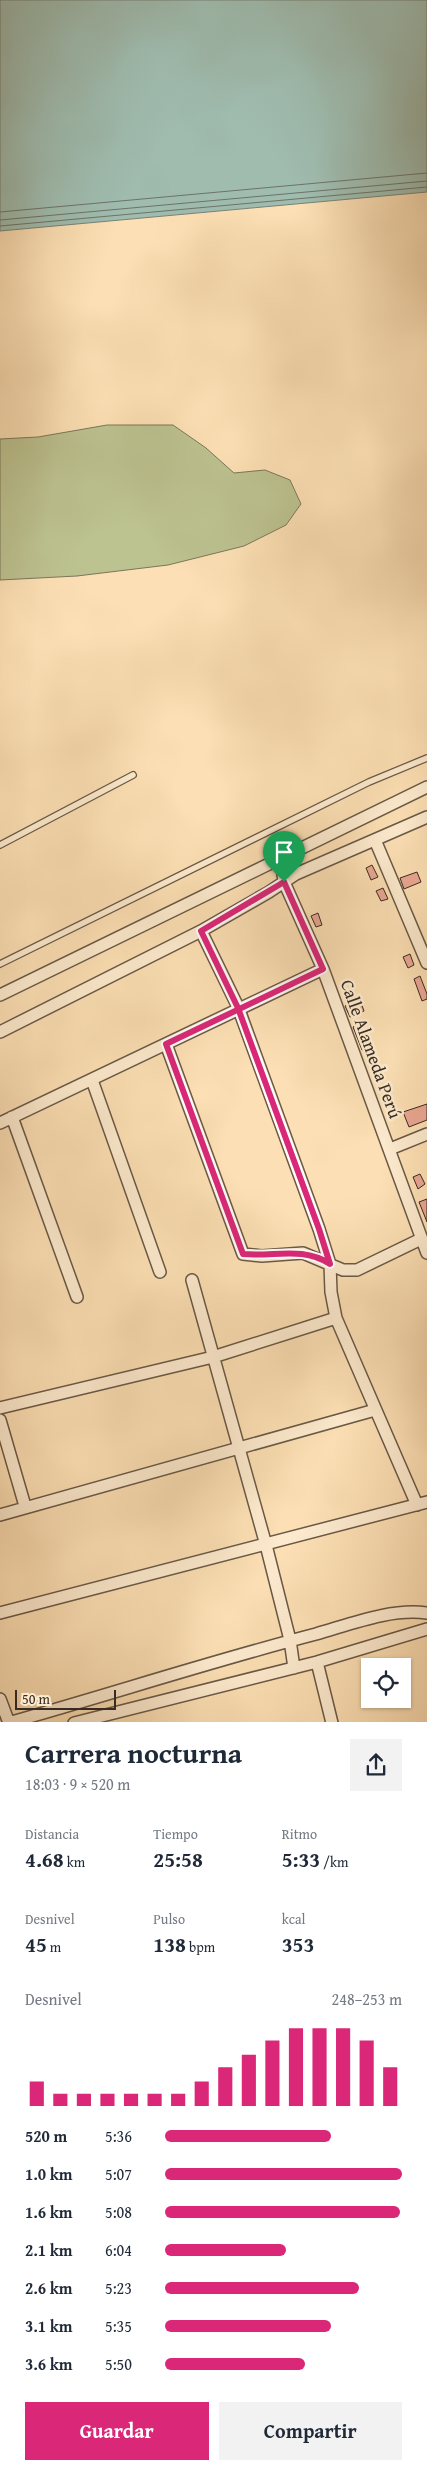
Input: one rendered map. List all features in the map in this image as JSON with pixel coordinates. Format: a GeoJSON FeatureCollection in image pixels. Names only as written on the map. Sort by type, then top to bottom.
{"type":"FeatureCollection","features":[{"type":"Feature","properties":{"kind":"street"},"geometry":{"type":"LineString","coordinates":[[0,995],[427,787]]}},
{"type":"Feature","properties":{"kind":"street"},"geometry":{"type":"LineString","coordinates":[[0,1032],[201,931],[296,874],[427,817]]}},
{"type":"Feature","properties":{"kind":"street"},"geometry":{"type":"LineString","coordinates":[[375,840],[427,963]]}},
{"type":"Feature","properties":{"kind":"street","name":"Calle Alameda Perú"},"geometry":{"type":"LineString","coordinates":[[281,858],[284,882],[323,969],[427,1253]]}},
{"type":"Feature","properties":{"kind":"street"},"geometry":{"type":"LineString","coordinates":[[0,1613],[422,1503],[375,1410],[336,1318],[331,1292],[330,1264],[319,1229],[238,1008],[201,931]]}},
{"type":"Feature","properties":{"kind":"street"},"geometry":{"type":"LineString","coordinates":[[0,1122],[323,969]]}},
{"type":"Feature","properties":{"kind":"street"},"geometry":{"type":"LineString","coordinates":[[166,1044],[243,1254],[262,1256],[303,1253],[343,1270],[357,1270],[421,1239]]}},
{"type":"Feature","properties":{"kind":"street"},"geometry":{"type":"LineString","coordinates":[[92,1080],[160,1272]]}},
{"type":"Feature","properties":{"kind":"street"},"geometry":{"type":"LineString","coordinates":[[12,1117],[77,1297]]}},
{"type":"Feature","properties":{"kind":"street"},"geometry":{"type":"LineString","coordinates":[[390,1150],[427,1134]]}},
{"type":"Feature","properties":{"kind":"street"},"geometry":{"type":"LineString","coordinates":[[192,1280],[237,1447],[266,1545],[290,1640],[294,1668]]}},
{"type":"Feature","properties":{"kind":"street"},"geometry":{"type":"LineString","coordinates":[[0,1408],[213,1357],[336,1318]]}},
{"type":"Feature","properties":{"kind":"street"},"geometry":{"type":"LineString","coordinates":[[0,1515],[25,1506],[375,1410]]}},
{"type":"Feature","properties":{"kind":"street"},"geometry":{"type":"LineString","coordinates":[[0,1420],[25,1506]]}},
{"type":"Feature","properties":{"kind":"street"},"geometry":{"type":"LineString","coordinates":[[0,1699],[9,1722],[290,1640],[411,1610],[427,1612]]}},
{"type":"Feature","properties":{"kind":"street"},"geometry":{"type":"LineString","coordinates":[[74,1722],[317,1662],[427,1629]]}},
{"type":"Feature","properties":{"kind":"street"},"geometry":{"type":"LineString","coordinates":[[317,1662],[332,1722]]}},
{"type":"Feature","properties":{"kind":"lane"},"geometry":{"type":"LineString","coordinates":[[0,964],[369,782],[427,758]]}},
{"type":"Feature","properties":{"kind":"lane"},"geometry":{"type":"LineString","coordinates":[[0,846],[132,775]]}},
{"type":"Feature","properties":{"kind":"green space"},"geometry":{"type":"Polygon","coordinates":[[[107,425],[173,425],[206,448],[234,473],[265,470],[290,480],[301,504],[286,525],[244,546],[168,565],[77,576],[0,580],[0,439],[38,437],[107,425]]]}},
{"type":"Feature","properties":{"kind":"water"},"geometry":{"type":"Polygon","coordinates":[[[0,0],[427,0],[427,192],[0,231],[0,0]]]}},
{"type":"Feature","properties":{"kind":"building"},"geometry":{"type":"Polygon","coordinates":[[[372,865],[378,877],[371,880],[366,868],[372,865]]]}},
{"type":"Feature","properties":{"kind":"building"},"geometry":{"type":"Polygon","coordinates":[[[417,872],[421,882],[404,889],[400,878],[417,872]]]}},
{"type":"Feature","properties":{"kind":"building"},"geometry":{"type":"Polygon","coordinates":[[[383,888],[388,899],[381,901],[376,891],[383,888]]]}},
{"type":"Feature","properties":{"kind":"building"},"geometry":{"type":"Polygon","coordinates":[[[318,913],[322,925],[316,927],[311,916],[318,913]]]}},
{"type":"Feature","properties":{"kind":"building"},"geometry":{"type":"Polygon","coordinates":[[[410,954],[414,965],[408,968],[403,957],[410,954]]]}},
{"type":"Feature","properties":{"kind":"building"},"geometry":{"type":"Polygon","coordinates":[[[420,976],[427,994],[427,999],[422,1001],[414,979],[420,976]]]}},
{"type":"Feature","properties":{"kind":"building"},"geometry":{"type":"Polygon","coordinates":[[[360,1000],[364,1011],[350,1017],[345,1006],[360,1000]]]}},
{"type":"Feature","properties":{"kind":"building"},"geometry":{"type":"Polygon","coordinates":[[[359,1024],[369,1048],[362,1050],[353,1027],[359,1024]]]}},
{"type":"Feature","properties":{"kind":"building"},"geometry":{"type":"Polygon","coordinates":[[[427,1104],[427,1120],[409,1127],[403,1112],[427,1104]]]}},
{"type":"Feature","properties":{"kind":"building"},"geometry":{"type":"Polygon","coordinates":[[[420,1174],[425,1184],[418,1189],[413,1177],[420,1174]]]}},
{"type":"Feature","properties":{"kind":"building"},"geometry":{"type":"Polygon","coordinates":[[[427,1199],[427,1222],[419,1202],[427,1199]]]}},
{"type":"Feature","properties":{"kind":"route"},"geometry":{"type":"LineString","coordinates":[[284,882],[201,931],[238,1008],[330,1264],[311,1254],[303,1253],[262,1256],[243,1254],[166,1044],[238,1008],[323,969],[284,882]]}}]}
